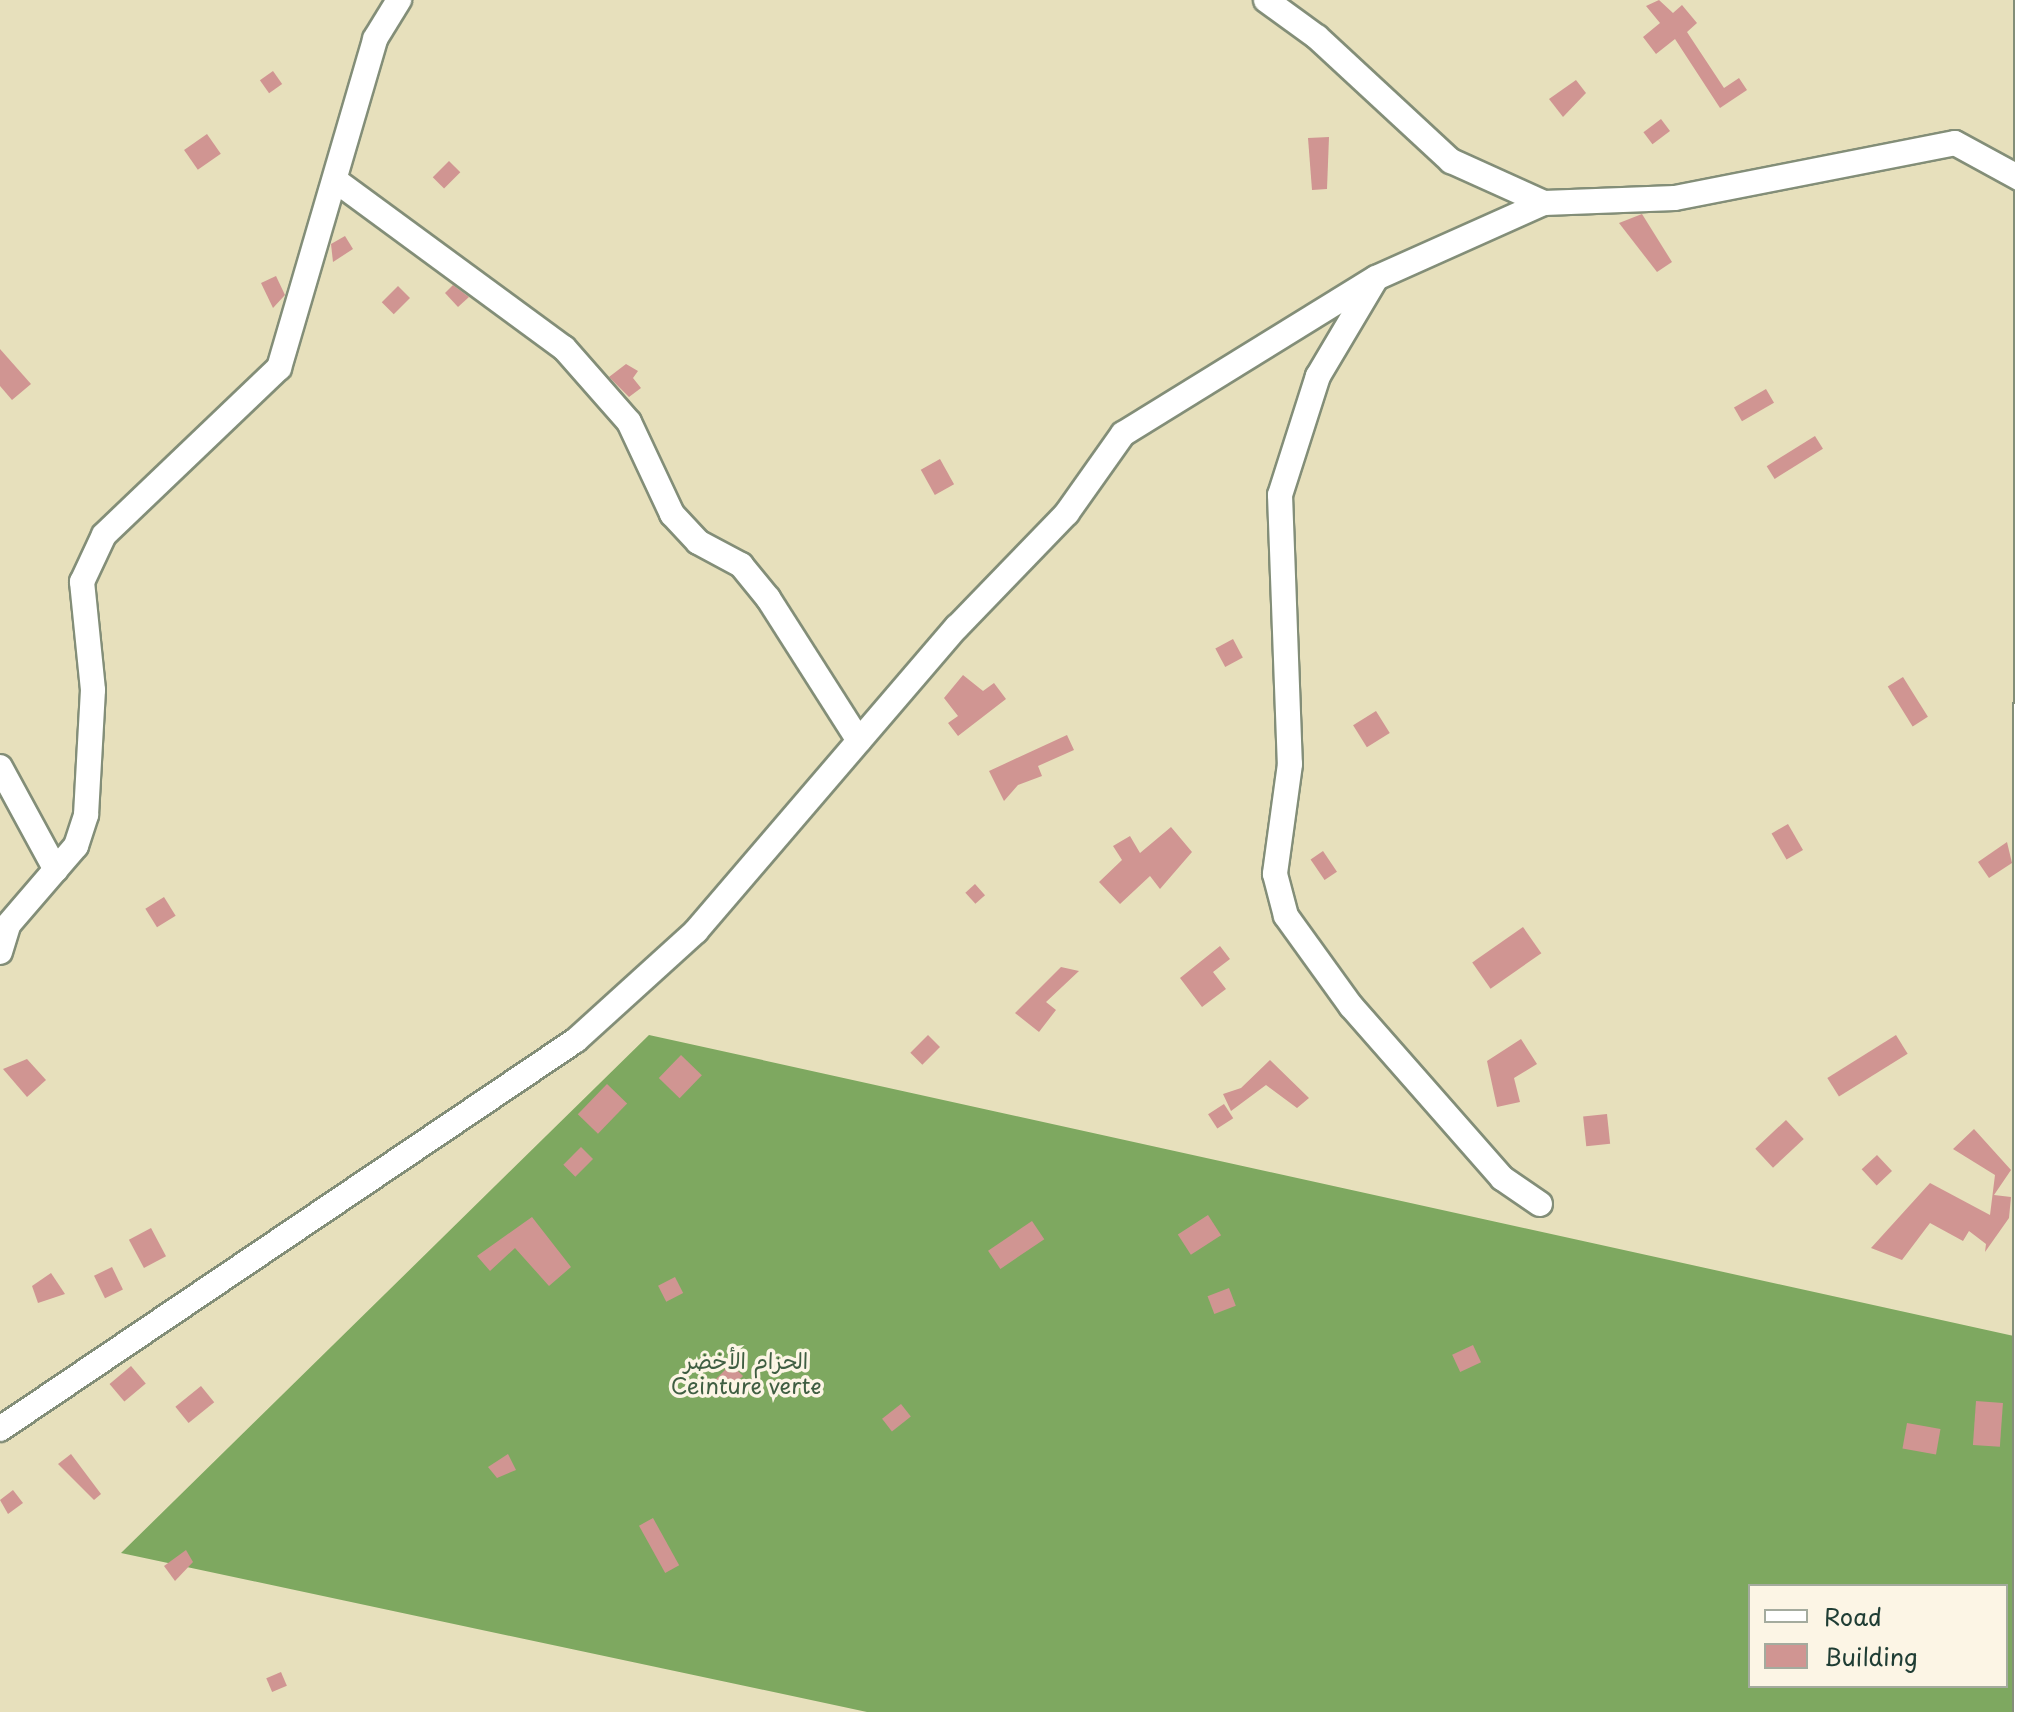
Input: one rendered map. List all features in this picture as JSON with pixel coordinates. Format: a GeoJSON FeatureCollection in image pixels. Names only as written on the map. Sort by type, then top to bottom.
{"type":"FeatureCollection","features":[{"type":"Feature","properties":{"kind":"street"},"geometry":{"type":"LineString","coordinates":[[0,952],[8,925],[76,846],[93,764],[82,582],[104,535],[279,368],[339,183],[375,39],[399,0]]}},
{"type":"Feature","properties":{"kind":"street"},"geometry":{"type":"LineString","coordinates":[[1266,0],[1317,37],[1451,161],[1544,203]]}},
{"type":"Feature","properties":{"kind":"street"},"geometry":{"type":"LineString","coordinates":[[2026,1712],[2027,0]]}},
{"type":"Feature","properties":{"kind":"street"},"geometry":{"type":"LineString","coordinates":[[0,1429],[576,1040],[696,931],[859,741],[1067,513],[1123,434],[1376,278],[1544,203],[1675,198],[1955,143],[2029,185]]}},
{"type":"Feature","properties":{"kind":"street"},"geometry":{"type":"LineString","coordinates":[[339,183],[564,348],[629,422],[672,514],[698,542],[741,565],[768,598],[859,741]]}},
{"type":"Feature","properties":{"kind":"street"},"geometry":{"type":"LineString","coordinates":[[1376,278],[1318,376],[1280,495],[1290,764],[1275,874],[1286,916],[1351,1006],[1502,1178],[1540,1204]]}},
{"type":"Feature","properties":{"kind":"street"},"geometry":{"type":"LineString","coordinates":[[0,767],[56,870]]}},
{"type":"Feature","properties":{"kind":"green space","name":"الحزام الأخضر Ceinture verte"},"geometry":{"type":"Polygon","coordinates":[[[649,1035],[2032,1340],[2032,1712],[867,1712],[121,1553],[649,1035]]]}},
{"type":"Feature","properties":{"kind":"building"},"geometry":{"type":"Polygon","coordinates":[[[1659,0],[1673,13],[1682,5],[1697,23],[1687,32],[1724,88],[1739,78],[1747,90],[1720,108],[1675,39],[1656,54],[1643,37],[1660,23],[1646,6],[1659,0]]]}},
{"type":"Feature","properties":{"kind":"building"},"geometry":{"type":"Polygon","coordinates":[[[273,71],[282,84],[269,93],[260,80],[273,71]]]}},
{"type":"Feature","properties":{"kind":"building"},"geometry":{"type":"Polygon","coordinates":[[[1576,80],[1586,93],[1563,117],[1549,99],[1576,80]]]}},
{"type":"Feature","properties":{"kind":"building"},"geometry":{"type":"Polygon","coordinates":[[[1661,119],[1670,131],[1652,144],[1643,132],[1661,119]]]}},
{"type":"Feature","properties":{"kind":"building"},"geometry":{"type":"Polygon","coordinates":[[[207,134],[221,154],[198,170],[184,150],[207,134]]]}},
{"type":"Feature","properties":{"kind":"building"},"geometry":{"type":"Polygon","coordinates":[[[1329,137],[1327,189],[1312,190],[1308,138],[1329,137]]]}},
{"type":"Feature","properties":{"kind":"building"},"geometry":{"type":"Polygon","coordinates":[[[449,161],[460,172],[444,189],[433,177],[449,161]]]}},
{"type":"Feature","properties":{"kind":"building"},"geometry":{"type":"Polygon","coordinates":[[[1642,214],[1672,262],[1657,272],[1619,223],[1642,214]]]}},
{"type":"Feature","properties":{"kind":"building"},"geometry":{"type":"Polygon","coordinates":[[[345,236],[353,249],[333,262],[331,244],[345,236]]]}},
{"type":"Feature","properties":{"kind":"building"},"geometry":{"type":"Polygon","coordinates":[[[276,276],[285,295],[273,308],[261,283],[276,276]]]}},
{"type":"Feature","properties":{"kind":"building"},"geometry":{"type":"Polygon","coordinates":[[[453,285],[469,297],[458,307],[445,293],[453,285]]]}},
{"type":"Feature","properties":{"kind":"building"},"geometry":{"type":"Polygon","coordinates":[[[398,286],[410,298],[394,314],[382,302],[398,286]]]}},
{"type":"Feature","properties":{"kind":"building"},"geometry":{"type":"Polygon","coordinates":[[[0,349],[31,384],[12,400],[0,386],[0,349]]]}},
{"type":"Feature","properties":{"kind":"building"},"geometry":{"type":"Polygon","coordinates":[[[626,364],[638,371],[633,378],[641,388],[629,397],[609,377],[626,364]]]}},
{"type":"Feature","properties":{"kind":"building"},"geometry":{"type":"Polygon","coordinates":[[[1766,389],[1774,403],[1742,421],[1734,408],[1766,389]]]}},
{"type":"Feature","properties":{"kind":"building"},"geometry":{"type":"Polygon","coordinates":[[[1815,436],[1823,449],[1775,479],[1767,466],[1815,436]]]}},
{"type":"Feature","properties":{"kind":"building"},"geometry":{"type":"Polygon","coordinates":[[[940,459],[954,484],[935,495],[921,470],[940,459]]]}},
{"type":"Feature","properties":{"kind":"building"},"geometry":{"type":"Polygon","coordinates":[[[1233,639],[1243,658],[1225,667],[1215,648],[1233,639]]]}},
{"type":"Feature","properties":{"kind":"building"},"geometry":{"type":"Polygon","coordinates":[[[963,675],[983,691],[994,683],[1006,699],[958,736],[948,723],[958,716],[944,698],[963,675]]]}},
{"type":"Feature","properties":{"kind":"building"},"geometry":{"type":"Polygon","coordinates":[[[1903,677],[1928,717],[1913,726],[1888,687],[1903,677]]]}},
{"type":"Feature","properties":{"kind":"building"},"geometry":{"type":"Polygon","coordinates":[[[1376,711],[1390,733],[1367,747],[1353,725],[1376,711]]]}},
{"type":"Feature","properties":{"kind":"building"},"geometry":{"type":"Polygon","coordinates":[[[1067,735],[1074,750],[1038,766],[1042,776],[1018,785],[1004,801],[989,771],[1067,735]]]}},
{"type":"Feature","properties":{"kind":"building"},"geometry":{"type":"Polygon","coordinates":[[[1788,824],[1803,850],[1787,859],[1772,834],[1788,824]]]}},
{"type":"Feature","properties":{"kind":"building"},"geometry":{"type":"Polygon","coordinates":[[[1171,827],[1192,852],[1160,889],[1150,876],[1120,904],[1099,882],[1122,860],[1113,846],[1130,836],[1140,853],[1171,827]]]}},
{"type":"Feature","properties":{"kind":"building"},"geometry":{"type":"Polygon","coordinates":[[[2007,842],[2012,863],[1989,878],[1978,862],[2007,842]]]}},
{"type":"Feature","properties":{"kind":"building"},"geometry":{"type":"Polygon","coordinates":[[[1323,851],[1337,872],[1325,880],[1311,859],[1323,851]]]}},
{"type":"Feature","properties":{"kind":"building"},"geometry":{"type":"Polygon","coordinates":[[[975,884],[985,895],[975,904],[965,893],[975,884]]]}},
{"type":"Feature","properties":{"kind":"building"},"geometry":{"type":"Polygon","coordinates":[[[164,897],[176,916],[157,927],[145,909],[164,897]]]}},
{"type":"Feature","properties":{"kind":"building"},"geometry":{"type":"Polygon","coordinates":[[[1523,927],[1541,953],[1491,989],[1472,963],[1523,927]]]}},
{"type":"Feature","properties":{"kind":"building"},"geometry":{"type":"Polygon","coordinates":[[[1220,946],[1230,959],[1213,972],[1226,989],[1202,1007],[1180,978],[1220,946]]]}},
{"type":"Feature","properties":{"kind":"building"},"geometry":{"type":"Polygon","coordinates":[[[1061,967],[1079,971],[1046,1002],[1056,1010],[1039,1032],[1015,1013],[1061,967]]]}},
{"type":"Feature","properties":{"kind":"building"},"geometry":{"type":"Polygon","coordinates":[[[928,1035],[940,1047],[922,1065],[910,1053],[928,1035]]]}},
{"type":"Feature","properties":{"kind":"building"},"geometry":{"type":"Polygon","coordinates":[[[1896,1035],[1908,1054],[1839,1097],[1827,1078],[1896,1035]]]}},
{"type":"Feature","properties":{"kind":"building"},"geometry":{"type":"Polygon","coordinates":[[[1521,1039],[1537,1064],[1514,1078],[1520,1102],[1497,1107],[1487,1061],[1521,1039]]]}},
{"type":"Feature","properties":{"kind":"building"},"geometry":{"type":"Polygon","coordinates":[[[681,1055],[702,1075],[680,1098],[659,1078],[681,1055]]]}},
{"type":"Feature","properties":{"kind":"building"},"geometry":{"type":"Polygon","coordinates":[[[27,1059],[46,1080],[27,1097],[3,1069],[27,1059]]]}},
{"type":"Feature","properties":{"kind":"building"},"geometry":{"type":"Polygon","coordinates":[[[1270,1060],[1309,1098],[1297,1108],[1266,1085],[1231,1111],[1223,1094],[1241,1088],[1270,1060]]]}},
{"type":"Feature","properties":{"kind":"building"},"geometry":{"type":"Polygon","coordinates":[[[607,1084],[627,1103],[598,1134],[578,1114],[607,1084]]]}},
{"type":"Feature","properties":{"kind":"building"},"geometry":{"type":"Polygon","coordinates":[[[1224,1104],[1233,1118],[1217,1129],[1208,1114],[1224,1104]]]}},
{"type":"Feature","properties":{"kind":"building"},"geometry":{"type":"Polygon","coordinates":[[[1607,1114],[1610,1144],[1586,1146],[1583,1117],[1607,1114]]]}},
{"type":"Feature","properties":{"kind":"building"},"geometry":{"type":"Polygon","coordinates":[[[1786,1120],[1804,1139],[1773,1168],[1755,1149],[1786,1120]]]}},
{"type":"Feature","properties":{"kind":"building"},"geometry":{"type":"Polygon","coordinates":[[[1974,1129],[2011,1170],[1994,1195],[2011,1197],[2009,1218],[1985,1252],[1986,1244],[1969,1231],[1963,1241],[1930,1223],[1902,1260],[1871,1248],[1930,1183],[1990,1215],[1995,1175],[1953,1149],[1974,1129]]]}},
{"type":"Feature","properties":{"kind":"building"},"geometry":{"type":"Polygon","coordinates":[[[581,1147],[593,1159],[575,1177],[563,1165],[581,1147]]]}},
{"type":"Feature","properties":{"kind":"building"},"geometry":{"type":"Polygon","coordinates":[[[1877,1155],[1892,1171],[1877,1185],[1862,1169],[1877,1155]]]}},
{"type":"Feature","properties":{"kind":"building"},"geometry":{"type":"Polygon","coordinates":[[[1208,1215],[1221,1235],[1191,1255],[1178,1235],[1208,1215]]]}},
{"type":"Feature","properties":{"kind":"building"},"geometry":{"type":"Polygon","coordinates":[[[532,1217],[571,1267],[549,1286],[515,1248],[490,1271],[477,1256],[532,1217]]]}},
{"type":"Feature","properties":{"kind":"building"},"geometry":{"type":"Polygon","coordinates":[[[1032,1221],[1044,1239],[1000,1269],[988,1251],[1032,1221]]]}},
{"type":"Feature","properties":{"kind":"building"},"geometry":{"type":"Polygon","coordinates":[[[151,1228],[166,1256],[144,1268],[129,1240],[151,1228]]]}},
{"type":"Feature","properties":{"kind":"building"},"geometry":{"type":"Polygon","coordinates":[[[112,1267],[123,1289],[105,1298],[94,1276],[112,1267]]]}},
{"type":"Feature","properties":{"kind":"building"},"geometry":{"type":"Polygon","coordinates":[[[51,1273],[65,1294],[38,1303],[32,1286],[51,1273]]]}},
{"type":"Feature","properties":{"kind":"building"},"geometry":{"type":"Polygon","coordinates":[[[675,1277],[683,1293],[666,1302],[658,1286],[675,1277]]]}},
{"type":"Feature","properties":{"kind":"building"},"geometry":{"type":"Polygon","coordinates":[[[1229,1288],[1236,1306],[1214,1314],[1208,1296],[1229,1288]]]}},
{"type":"Feature","properties":{"kind":"building"},"geometry":{"type":"Polygon","coordinates":[[[1473,1345],[1481,1362],[1460,1372],[1452,1355],[1473,1345]]]}},
{"type":"Feature","properties":{"kind":"building"},"geometry":{"type":"Polygon","coordinates":[[[731,1364],[743,1376],[727,1392],[715,1380],[731,1364]]]}},
{"type":"Feature","properties":{"kind":"building"},"geometry":{"type":"Polygon","coordinates":[[[131,1366],[146,1384],[124,1402],[110,1384],[131,1366]]]}},
{"type":"Feature","properties":{"kind":"building"},"geometry":{"type":"Polygon","coordinates":[[[201,1386],[214,1402],[189,1423],[175,1407],[201,1386]]]}},
{"type":"Feature","properties":{"kind":"building"},"geometry":{"type":"Polygon","coordinates":[[[1976,1401],[2003,1403],[2000,1447],[1973,1445],[1976,1401]]]}},
{"type":"Feature","properties":{"kind":"building"},"geometry":{"type":"Polygon","coordinates":[[[901,1404],[911,1417],[892,1431],[882,1419],[901,1404]]]}},
{"type":"Feature","properties":{"kind":"building"},"geometry":{"type":"Polygon","coordinates":[[[1907,1423],[1940,1429],[1936,1455],[1902,1449],[1907,1423]]]}},
{"type":"Feature","properties":{"kind":"building"},"geometry":{"type":"Polygon","coordinates":[[[71,1454],[101,1494],[94,1500],[58,1464],[71,1454]]]}},
{"type":"Feature","properties":{"kind":"building"},"geometry":{"type":"Polygon","coordinates":[[[508,1454],[516,1470],[497,1478],[488,1467],[508,1454]]]}},
{"type":"Feature","properties":{"kind":"building"},"geometry":{"type":"Polygon","coordinates":[[[13,1490],[23,1503],[8,1514],[0,1500],[13,1490]]]}},
{"type":"Feature","properties":{"kind":"building"},"geometry":{"type":"Polygon","coordinates":[[[653,1518],[679,1565],[665,1573],[639,1526],[653,1518]]]}},
{"type":"Feature","properties":{"kind":"building"},"geometry":{"type":"Polygon","coordinates":[[[186,1550],[193,1562],[175,1581],[164,1566],[186,1550]]]}},
{"type":"Feature","properties":{"kind":"building"},"geometry":{"type":"Polygon","coordinates":[[[281,1672],[287,1686],[272,1692],[266,1678],[281,1672]]]}}]}
